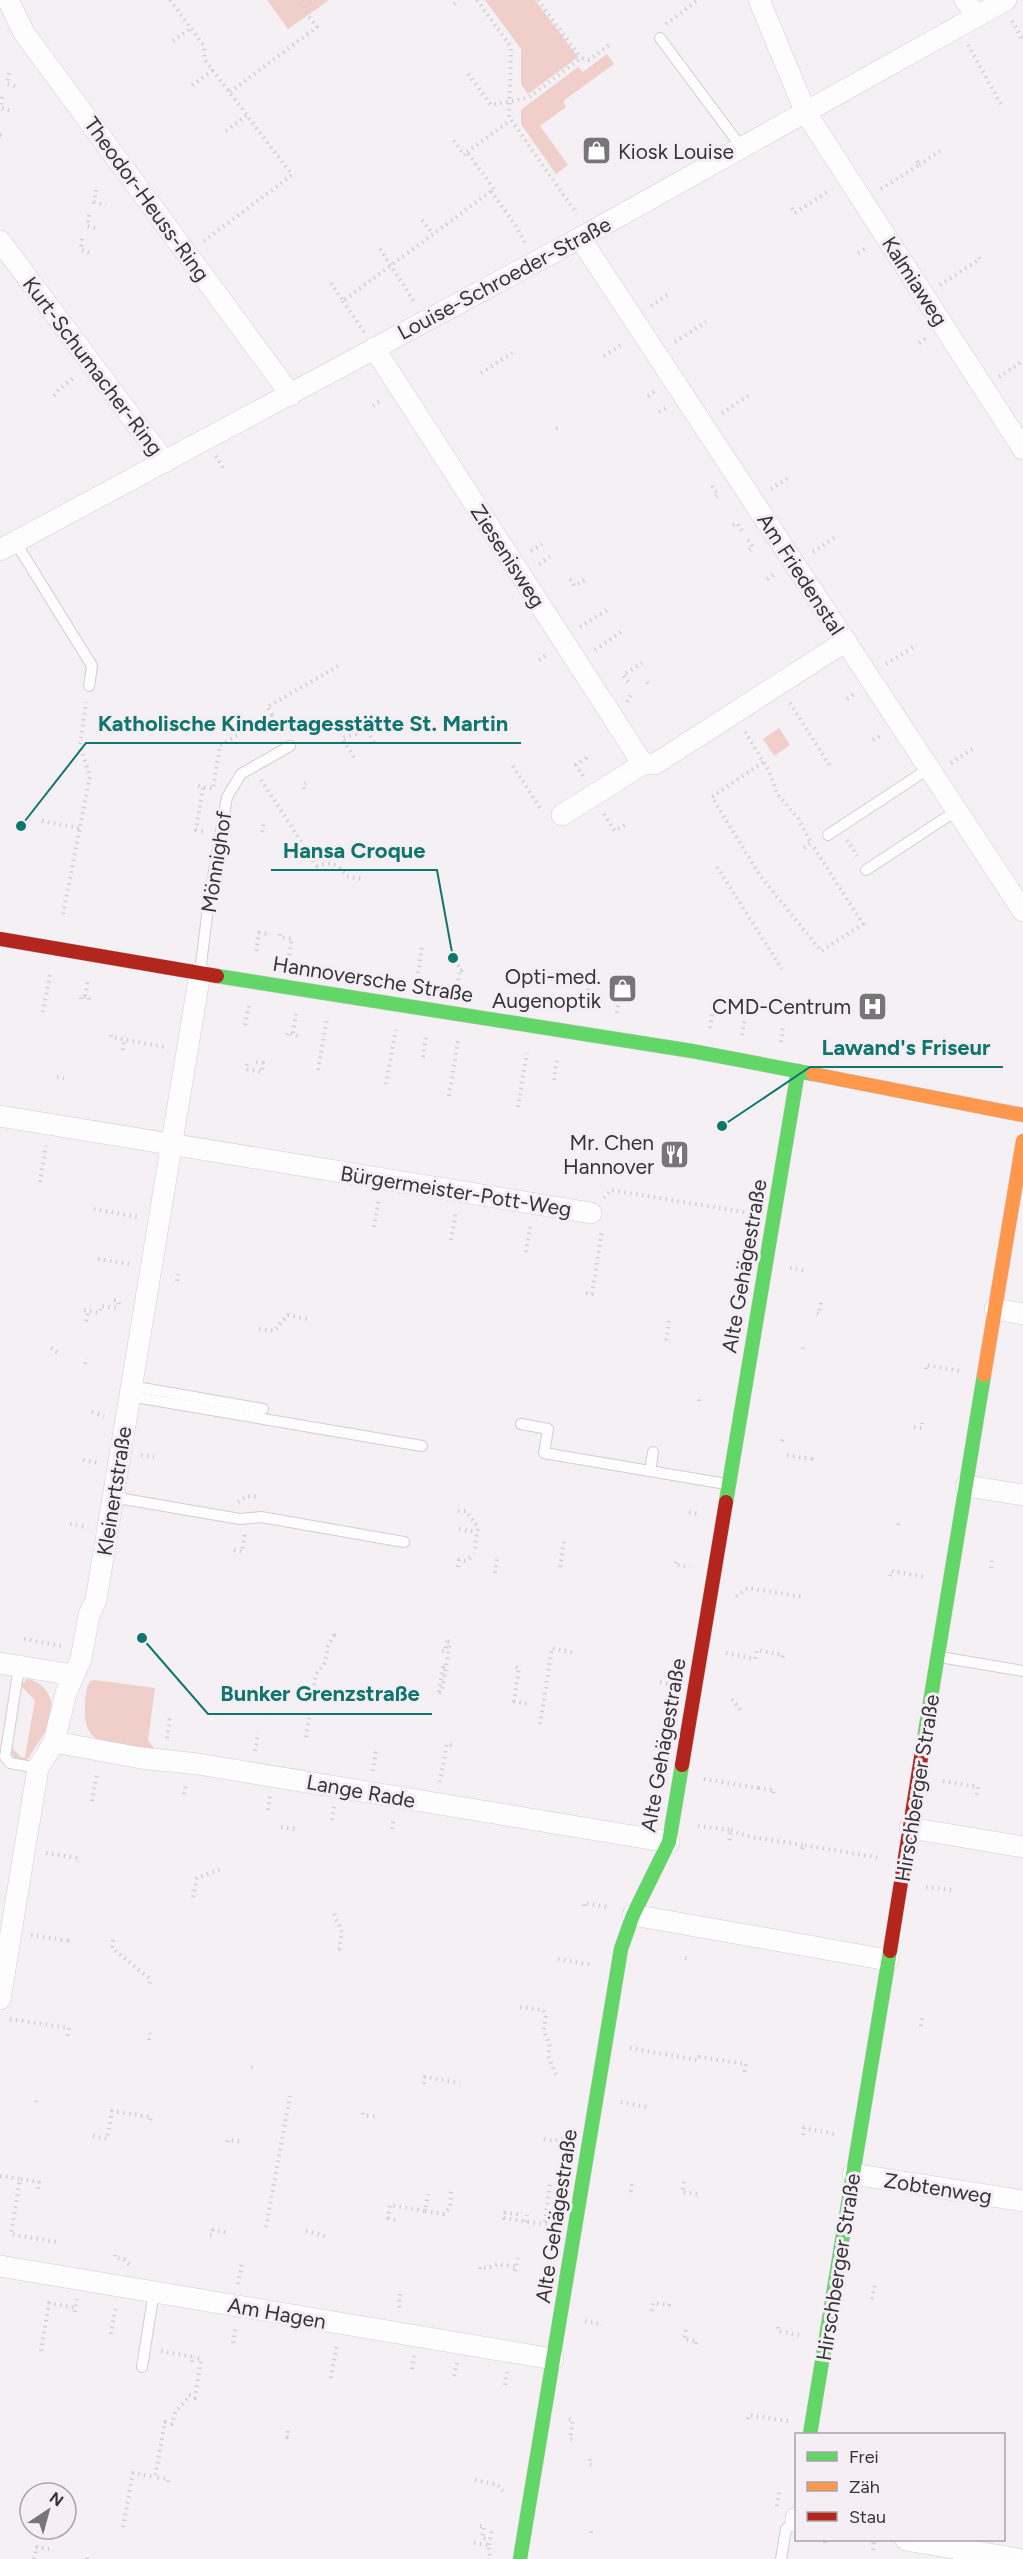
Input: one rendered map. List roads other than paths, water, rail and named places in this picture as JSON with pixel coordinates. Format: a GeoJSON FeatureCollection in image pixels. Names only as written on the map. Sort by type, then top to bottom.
{"type":"FeatureCollection","features":[{"type":"Feature","properties":{"kind":"street","name":"Theodor-Heuss-Ring"},"geometry":{"type":"LineString","coordinates":[[8,0],[24,33],[291,395]]}},
{"type":"Feature","properties":{"kind":"street"},"geometry":{"type":"LineString","coordinates":[[759,0],[806,113]]}},
{"type":"Feature","properties":{"kind":"street","name":"Louise-Schroeder-Straße"},"geometry":{"type":"LineString","coordinates":[[8,547],[291,395],[371,343],[585,235],[806,113],[971,8],[1006,0]]}},
{"type":"Feature","properties":{"kind":"street","name":"Kalmiaweg"},"geometry":{"type":"LineString","coordinates":[[806,113],[1023,449]]}},
{"type":"Feature","properties":{"kind":"street","name":"Am Friedenstal"},"geometry":{"type":"LineString","coordinates":[[585,235],[928,769],[1023,911]]}},
{"type":"Feature","properties":{"kind":"street","name":"Kurt-Schumacher-Ring"},"geometry":{"type":"LineString","coordinates":[[0,241],[165,462]]}},
{"type":"Feature","properties":{"kind":"street","name":"Ziesenisweg"},"geometry":{"type":"LineString","coordinates":[[371,343],[643,764]]}},
{"type":"Feature","properties":{"kind":"street"},"geometry":{"type":"LineString","coordinates":[[555,811],[643,764],[655,764],[846,641]]}},
{"type":"Feature","properties":{"kind":"street","name":"Hannoversche Straße"},"geometry":{"type":"LineString","coordinates":[[0,939],[200,973],[604,1036],[1023,1115]]}},
{"type":"Feature","properties":{"kind":"street","name":"Kleinertstraße"},"geometry":{"type":"LineString","coordinates":[[3,2009],[38,1768],[54,1742],[66,1693],[81,1659],[89,1615],[96,1600],[200,973]]}},
{"type":"Feature","properties":{"kind":"street","name":"Alte Gehägestraße"},"geometry":{"type":"LineString","coordinates":[[520,2559],[621,1949],[624,1912],[669,1842],[798,1071]]}},
{"type":"Feature","properties":{"kind":"street","name":"Bürgermeister-Pott-Weg"},"geometry":{"type":"LineString","coordinates":[[0,1116],[171,1146],[591,1213]]}},
{"type":"Feature","properties":{"kind":"street","name":"Hirschberger Straße"},"geometry":{"type":"LineString","coordinates":[[810,2433],[846,2194],[853,2174],[1023,1141]]}},
{"type":"Feature","properties":{"kind":"street"},"geometry":{"type":"LineString","coordinates":[[995,1309],[1023,1314]]}},
{"type":"Feature","properties":{"kind":"street"},"geometry":{"type":"LineString","coordinates":[[966,1486],[1023,1495]]}},
{"type":"Feature","properties":{"kind":"street"},"geometry":{"type":"LineString","coordinates":[[9,1665],[74,1675]]}},
{"type":"Feature","properties":{"kind":"street","name":"Lange Rade"},"geometry":{"type":"LineString","coordinates":[[54,1742],[141,1758],[198,1764],[669,1842]]}},
{"type":"Feature","properties":{"kind":"street"},"geometry":{"type":"LineString","coordinates":[[910,1828],[1023,1847]]}},
{"type":"Feature","properties":{"kind":"street"},"geometry":{"type":"LineString","coordinates":[[624,1912],[888,1960]]}},
{"type":"Feature","properties":{"kind":"street","name":"Zobtenweg"},"geometry":{"type":"LineString","coordinates":[[853,2174],[1023,2201]]}},
{"type":"Feature","properties":{"kind":"street","name":"Am Hagen"},"geometry":{"type":"LineString","coordinates":[[0,2266],[553,2359]]}},
{"type":"Feature","properties":{"kind":"street"},"geometry":{"type":"LineString","coordinates":[[912,2541],[1018,2559]]}},
{"type":"Feature","properties":{"kind":"lane"},"geometry":{"type":"LineString","coordinates":[[659,34],[742,148]]}},
{"type":"Feature","properties":{"kind":"lane"},"geometry":{"type":"LineString","coordinates":[[8,547],[92,666],[89,686]]}},
{"type":"Feature","properties":{"kind":"lane","name":"Mönnighof"},"geometry":{"type":"LineString","coordinates":[[200,973],[227,797],[241,774],[290,746]]}},
{"type":"Feature","properties":{"kind":"lane"},"geometry":{"type":"LineString","coordinates":[[828,835],[928,769]]}},
{"type":"Feature","properties":{"kind":"lane"},"geometry":{"type":"LineString","coordinates":[[866,870],[956,811]]}},
{"type":"Feature","properties":{"kind":"lane"},"geometry":{"type":"LineString","coordinates":[[130,1391],[263,1409]]}},
{"type":"Feature","properties":{"kind":"lane"},"geometry":{"type":"LineString","coordinates":[[130,1391],[422,1446]]}},
{"type":"Feature","properties":{"kind":"lane"},"geometry":{"type":"LineString","coordinates":[[521,1424],[548,1429],[544,1453],[729,1484]]}},
{"type":"Feature","properties":{"kind":"lane"},"geometry":{"type":"LineString","coordinates":[[650,1471],[653,1452]]}},
{"type":"Feature","properties":{"kind":"lane"},"geometry":{"type":"LineString","coordinates":[[112,1497],[240,1519],[261,1517],[405,1542]]}},
{"type":"Feature","properties":{"kind":"lane"},"geometry":{"type":"LineString","coordinates":[[938,1657],[1023,1671]]}},
{"type":"Feature","properties":{"kind":"lane"},"geometry":{"type":"LineString","coordinates":[[9,1665],[4,1757],[10,1763],[38,1768]]}},
{"type":"Feature","properties":{"kind":"lane"},"geometry":{"type":"LineString","coordinates":[[142,2367],[154,2292]]}},
{"type":"Feature","properties":{"kind":"lane"},"geometry":{"type":"LineString","coordinates":[[781,2559],[786,2529],[795,2521]]}},
{"type":"Feature","properties":{"kind":"place","name":"Kiosk Louise"},"geometry":{"type":"Point","coordinates":[597,151]}},
{"type":"Feature","properties":{"kind":"place","name":"Katholische Kindertagesstätte St. Martin"},"geometry":{"type":"Point","coordinates":[21,826]}},
{"type":"Feature","properties":{"kind":"place","name":"Hansa Croque"},"geometry":{"type":"Point","coordinates":[453,958]}},
{"type":"Feature","properties":{"kind":"place","name":"Opti-med. Augenoptik"},"geometry":{"type":"Point","coordinates":[622,988]}},
{"type":"Feature","properties":{"kind":"place","name":"CMD-Centrum"},"geometry":{"type":"Point","coordinates":[872,1006]}},
{"type":"Feature","properties":{"kind":"place","name":"Lawand's Friseur"},"geometry":{"type":"Point","coordinates":[722,1126]}},
{"type":"Feature","properties":{"kind":"place","name":"Mr. Chen Hannover"},"geometry":{"type":"Point","coordinates":[675,1154]}},
{"type":"Feature","properties":{"kind":"place","name":"Bunker Grenzstraße"},"geometry":{"type":"Point","coordinates":[142,1638]}}]}
